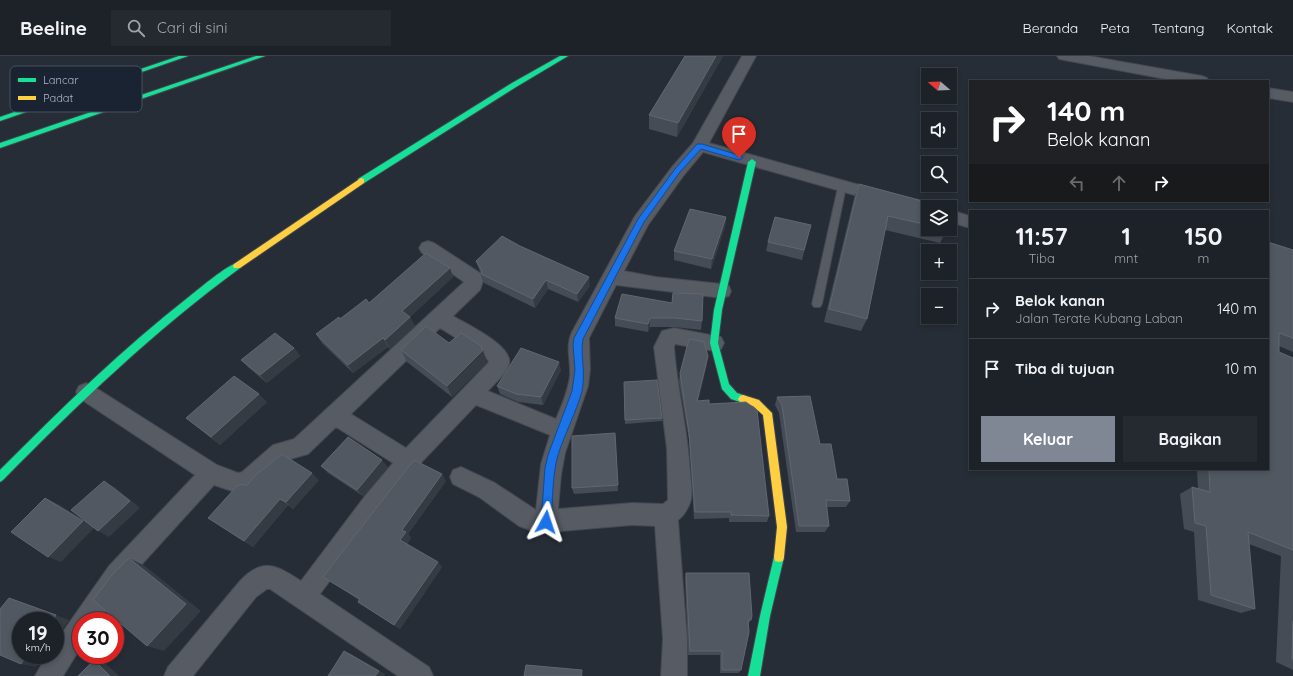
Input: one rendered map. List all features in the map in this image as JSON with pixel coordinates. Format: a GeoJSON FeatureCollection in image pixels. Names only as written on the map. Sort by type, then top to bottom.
{"type":"FeatureCollection","features":[{"type":"Feature","properties":{"kind":"main road"},"geometry":{"type":"LineString","coordinates":[[142,71],[185,56]]}},
{"type":"Feature","properties":{"kind":"main road"},"geometry":{"type":"LineString","coordinates":[[142,97],[262,56]]}},
{"type":"Feature","properties":{"kind":"main road"},"geometry":{"type":"LineString","coordinates":[[0,477],[86,392],[147,336],[201,291],[341,194],[514,85],[565,56]]}},
{"type":"Feature","properties":{"kind":"main road"},"geometry":{"type":"LineString","coordinates":[[0,119],[21,112]]}},
{"type":"Feature","properties":{"kind":"main road"},"geometry":{"type":"LineString","coordinates":[[0,146],[99,112]]}},
{"type":"Feature","properties":{"kind":"main road"},"geometry":{"type":"LineString","coordinates":[[752,162],[718,310],[714,344],[725,386],[729,392],[734,396],[757,403],[767,413],[782,527],[779,561],[765,616],[754,676]]}},
{"type":"Feature","properties":{"kind":"street"},"geometry":{"type":"LineString","coordinates":[[546,522],[550,468],[553,455],[577,391],[580,370],[578,345],[579,338],[641,221],[678,171],[699,146],[749,56]]}},
{"type":"Feature","properties":{"kind":"street"},"geometry":{"type":"LineString","coordinates":[[1064,56],[1114,61],[1198,80]]}},
{"type":"Feature","properties":{"kind":"street"},"geometry":{"type":"LineString","coordinates":[[1269,93],[1293,97]]}},
{"type":"Feature","properties":{"kind":"street"},"geometry":{"type":"LineString","coordinates":[[699,146],[921,208]]}},
{"type":"Feature","properties":{"kind":"street"},"geometry":{"type":"LineString","coordinates":[[957,218],[969,222]]}},
{"type":"Feature","properties":{"kind":"street"},"geometry":{"type":"LineString","coordinates":[[86,392],[210,472],[233,482],[248,480],[279,454],[300,447],[306,442],[469,290],[474,282],[473,278],[428,248]]}},
{"type":"Feature","properties":{"kind":"street"},"geometry":{"type":"LineString","coordinates":[[611,278],[632,279],[656,284],[722,291]]}},
{"type":"Feature","properties":{"kind":"street"},"geometry":{"type":"LineString","coordinates":[[303,598],[373,504],[408,461],[497,367],[499,356],[492,350],[439,317]]}},
{"type":"Feature","properties":{"kind":"street"},"geometry":{"type":"LineString","coordinates":[[461,477],[487,490],[527,518],[538,522],[632,514],[666,515],[676,508],[679,502],[680,491],[678,449],[664,346],[670,337],[674,336],[714,344]]}},
{"type":"Feature","properties":{"kind":"street"},"geometry":{"type":"LineString","coordinates":[[473,394],[531,419],[562,430]]}},
{"type":"Feature","properties":{"kind":"street"},"geometry":{"type":"LineString","coordinates":[[335,415],[408,461]]}},
{"type":"Feature","properties":{"kind":"street"},"geometry":{"type":"LineString","coordinates":[[90,612],[116,575],[187,500],[210,472]]}},
{"type":"Feature","properties":{"kind":"street"},"geometry":{"type":"LineString","coordinates":[[666,515],[675,639],[674,676]]}},
{"type":"Feature","properties":{"kind":"street"},"geometry":{"type":"LineString","coordinates":[[177,676],[226,614],[248,589],[261,577],[268,576],[275,578],[420,676]]}},
{"type":"Feature","properties":{"kind":"street"},"geometry":{"type":"LineString","coordinates":[[48,676],[72,639]]}},
{"type":"Feature","properties":{"kind":"lane"},"geometry":{"type":"LineString","coordinates":[[817,304],[842,186]]}},
{"type":"Feature","properties":{"kind":"building"},"geometry":{"type":"Polygon","coordinates":[[[685,56],[716,56],[678,123],[649,115],[685,56]]]}},
{"type":"Feature","properties":{"kind":"building"},"geometry":{"type":"Polygon","coordinates":[[[859,184],[921,201],[921,223],[888,216],[867,319],[829,309],[859,184]]]}},
{"type":"Feature","properties":{"kind":"building"},"geometry":{"type":"Polygon","coordinates":[[[690,209],[726,217],[712,259],[674,251],[690,209]]]}},
{"type":"Feature","properties":{"kind":"building"},"geometry":{"type":"Polygon","coordinates":[[[775,217],[811,225],[804,250],[768,242],[775,217]]]}},
{"type":"Feature","properties":{"kind":"building"},"geometry":{"type":"Polygon","coordinates":[[[502,236],[520,246],[589,277],[577,294],[546,280],[533,299],[481,274],[482,271],[476,261],[502,236]]]}},
{"type":"Feature","properties":{"kind":"building"},"geometry":{"type":"Polygon","coordinates":[[[1269,242],[1293,250],[1293,338],[1279,333],[1279,352],[1293,358],[1293,550],[1248,532],[1255,609],[1211,595],[1206,526],[1195,523],[1192,487],[1210,492],[1209,470],[1269,470],[1269,242]]]}},
{"type":"Feature","properties":{"kind":"building"},"geometry":{"type":"Polygon","coordinates":[[[426,253],[450,268],[402,311],[410,317],[385,340],[383,338],[348,365],[316,334],[339,317],[340,319],[366,299],[369,303],[426,253]]]}},
{"type":"Feature","properties":{"kind":"building"},"geometry":{"type":"Polygon","coordinates":[[[673,293],[703,294],[702,321],[675,318],[650,318],[648,324],[615,318],[622,294],[672,303],[673,293]]]}},
{"type":"Feature","properties":{"kind":"building"},"geometry":{"type":"Polygon","coordinates":[[[426,326],[449,343],[461,333],[480,345],[483,350],[447,386],[401,350],[426,326]]]}},
{"type":"Feature","properties":{"kind":"building"},"geometry":{"type":"Polygon","coordinates":[[[275,333],[294,348],[260,375],[241,360],[275,333]]]}},
{"type":"Feature","properties":{"kind":"building"},"geometry":{"type":"Polygon","coordinates":[[[689,339],[704,342],[708,356],[697,401],[709,400],[709,404],[746,402],[757,410],[769,516],[731,515],[731,512],[695,512],[689,433],[680,373],[689,339]]]}},
{"type":"Feature","properties":{"kind":"building"},"geometry":{"type":"Polygon","coordinates":[[[521,348],[559,362],[541,397],[516,394],[497,386],[521,348]]]}},
{"type":"Feature","properties":{"kind":"building"},"geometry":{"type":"Polygon","coordinates":[[[234,376],[259,394],[211,437],[186,418],[234,376]]]}},
{"type":"Feature","properties":{"kind":"building"},"geometry":{"type":"Polygon","coordinates":[[[657,380],[662,418],[625,420],[624,382],[657,380]]]}},
{"type":"Feature","properties":{"kind":"building"},"geometry":{"type":"Polygon","coordinates":[[[810,396],[820,444],[831,444],[837,479],[847,479],[850,501],[826,500],[829,526],[799,526],[782,405],[777,397],[810,396]]]}},
{"type":"Feature","properties":{"kind":"building"},"geometry":{"type":"Polygon","coordinates":[[[615,433],[618,485],[572,488],[572,436],[615,433]]]}},
{"type":"Feature","properties":{"kind":"building"},"geometry":{"type":"Polygon","coordinates":[[[348,437],[382,460],[357,490],[321,466],[348,437]]]}},
{"type":"Feature","properties":{"kind":"building"},"geometry":{"type":"Polygon","coordinates":[[[282,454],[312,473],[286,502],[280,499],[244,541],[208,518],[237,486],[243,484],[246,486],[256,475],[282,454]]]}},
{"type":"Feature","properties":{"kind":"building"},"geometry":{"type":"Polygon","coordinates":[[[414,460],[442,474],[402,530],[406,532],[400,540],[438,562],[394,625],[358,602],[360,599],[323,577],[414,460]]]}},
{"type":"Feature","properties":{"kind":"building"},"geometry":{"type":"Polygon","coordinates":[[[104,481],[130,501],[98,531],[71,510],[104,481]]]}},
{"type":"Feature","properties":{"kind":"building"},"geometry":{"type":"Polygon","coordinates":[[[45,498],[83,521],[48,557],[11,532],[45,498]]]}},
{"type":"Feature","properties":{"kind":"building"},"geometry":{"type":"Polygon","coordinates":[[[129,558],[186,604],[147,646],[124,626],[124,612],[107,612],[93,600],[111,576],[129,558]]]}},
{"type":"Feature","properties":{"kind":"building"},"geometry":{"type":"Polygon","coordinates":[[[686,573],[749,573],[752,616],[751,620],[748,620],[749,632],[741,670],[722,670],[722,651],[690,651],[686,573]]]}},
{"type":"Feature","properties":{"kind":"building"},"geometry":{"type":"Polygon","coordinates":[[[9,598],[48,612],[12,612],[12,660],[0,655],[0,609],[9,598]]]}},
{"type":"Feature","properties":{"kind":"building"},"geometry":{"type":"Polygon","coordinates":[[[1293,621],[1293,659],[1292,659],[1293,621]]]}},
{"type":"Feature","properties":{"kind":"building"},"geometry":{"type":"Polygon","coordinates":[[[344,651],[379,671],[375,676],[328,676],[344,651]]]}},
{"type":"Feature","properties":{"kind":"building"},"geometry":{"type":"Polygon","coordinates":[[[90,664],[98,664],[110,676],[78,676],[90,664]]]}},
{"type":"Feature","properties":{"kind":"building"},"geometry":{"type":"Polygon","coordinates":[[[526,665],[582,670],[581,676],[524,676],[526,665]]]}},
{"type":"Feature","properties":{"kind":"traffic: fast"},"geometry":{"type":"LineString","coordinates":[[142,71],[185,56]]}},
{"type":"Feature","properties":{"kind":"traffic: fast"},"geometry":{"type":"LineString","coordinates":[[142,97],[262,56]]}},
{"type":"Feature","properties":{"kind":"traffic: fast"},"geometry":{"type":"LineString","coordinates":[[361,181],[514,85],[565,56]]}},
{"type":"Feature","properties":{"kind":"traffic: fast"},"geometry":{"type":"LineString","coordinates":[[0,119],[21,112]]}},
{"type":"Feature","properties":{"kind":"traffic: fast"},"geometry":{"type":"LineString","coordinates":[[0,146],[99,112]]}},
{"type":"Feature","properties":{"kind":"traffic: fast"},"geometry":{"type":"LineString","coordinates":[[743,399],[734,396],[725,386],[714,343],[718,310],[752,162]]}},
{"type":"Feature","properties":{"kind":"traffic: fast"},"geometry":{"type":"LineString","coordinates":[[0,477],[85,393],[143,339],[205,289],[237,266]]}},
{"type":"Feature","properties":{"kind":"traffic: fast"},"geometry":{"type":"LineString","coordinates":[[754,676],[765,616],[779,557]]}},
{"type":"Feature","properties":{"kind":"traffic: slow"},"geometry":{"type":"LineString","coordinates":[[237,266],[361,181]]}},
{"type":"Feature","properties":{"kind":"traffic: slow"},"geometry":{"type":"LineString","coordinates":[[743,399],[756,403],[767,413],[782,527],[779,557]]}},
{"type":"Feature","properties":{"kind":"route"},"geometry":{"type":"LineString","coordinates":[[546,522],[550,468],[553,455],[577,391],[580,370],[578,352],[579,338],[641,221],[678,171],[699,146],[739,158]]}}]}
